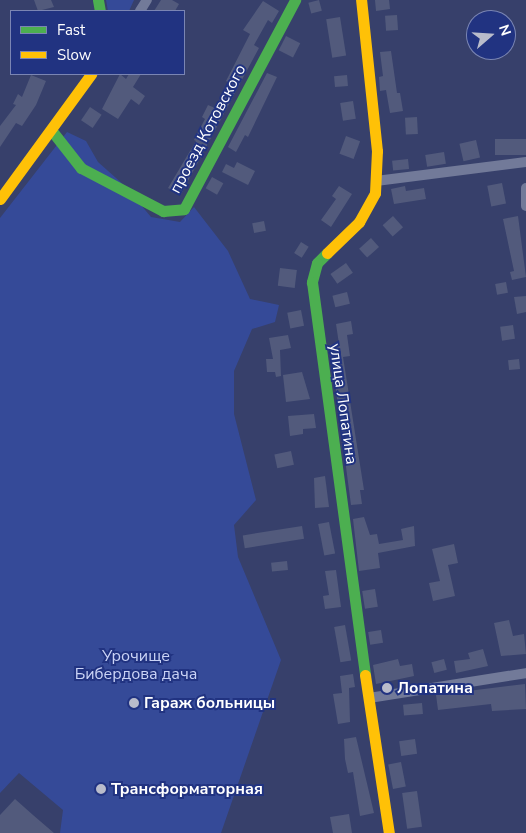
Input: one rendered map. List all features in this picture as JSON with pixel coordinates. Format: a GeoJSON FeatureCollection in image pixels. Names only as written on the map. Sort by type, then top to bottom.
{"type":"FeatureCollection","features":[{"type":"Feature","properties":{"kind":"street","name":"проезд Котовского"},"geometry":{"type":"LineString","coordinates":[[52,131],[81,168],[163,211],[181,210],[295,0]]}},
{"type":"Feature","properties":{"kind":"street","name":"улица Лопатина"},"geometry":{"type":"LineString","coordinates":[[361,0],[377,151],[376,181],[366,212],[317,263],[312,282],[389,833]]}},
{"type":"Feature","properties":{"kind":"street"},"geometry":{"type":"LineString","coordinates":[[0,199],[52,131],[90,75]]}},
{"type":"Feature","properties":{"kind":"street"},"geometry":{"type":"LineString","coordinates":[[376,181],[526,162]]}},
{"type":"Feature","properties":{"kind":"street"},"geometry":{"type":"LineString","coordinates":[[526,188],[526,206]]}},
{"type":"Feature","properties":{"kind":"street"},"geometry":{"type":"LineString","coordinates":[[369,698],[526,674]]}},
{"type":"Feature","properties":{"kind":"green space"},"geometry":{"type":"Polygon","coordinates":[[[106,0],[134,0],[129,10],[108,10],[106,0]]]}},
{"type":"Feature","properties":{"kind":"green space","name":"Урочище Бибердова дача"},"geometry":{"type":"Polygon","coordinates":[[[67,132],[86,141],[98,162],[125,186],[151,217],[180,222],[194,207],[228,251],[250,299],[279,305],[275,322],[252,329],[234,371],[234,414],[256,500],[234,525],[238,557],[281,660],[221,833],[60,833],[63,810],[19,773],[0,793],[0,218],[67,132]]]}},
{"type":"Feature","properties":{"kind":"building"},"geometry":{"type":"Polygon","coordinates":[[[34,0],[51,0],[54,7],[38,10],[34,0]]]}},
{"type":"Feature","properties":{"kind":"building"},"geometry":{"type":"Polygon","coordinates":[[[161,0],[172,0],[179,4],[176,10],[155,10],[161,0]]]}},
{"type":"Feature","properties":{"kind":"building"},"geometry":{"type":"Polygon","coordinates":[[[319,0],[322,11],[311,13],[308,3],[319,0]]]}},
{"type":"Feature","properties":{"kind":"building"},"geometry":{"type":"Polygon","coordinates":[[[375,0],[389,0],[390,9],[376,11],[375,0]]]}},
{"type":"Feature","properties":{"kind":"building"},"geometry":{"type":"Polygon","coordinates":[[[263,1],[279,11],[272,23],[268,20],[254,45],[259,48],[181,194],[168,188],[196,141],[194,140],[205,119],[202,117],[208,105],[215,108],[229,83],[226,81],[250,34],[243,30],[263,1]]]}},
{"type":"Feature","properties":{"kind":"building"},"geometry":{"type":"Polygon","coordinates":[[[397,15],[398,30],[386,31],[385,16],[397,15]]]}},
{"type":"Feature","properties":{"kind":"building"},"geometry":{"type":"Polygon","coordinates":[[[340,17],[346,56],[332,58],[326,19],[340,17]]]}},
{"type":"Feature","properties":{"kind":"building"},"geometry":{"type":"Polygon","coordinates":[[[286,36],[300,43],[293,58],[279,50],[286,36]]]}},
{"type":"Feature","properties":{"kind":"building"},"geometry":{"type":"Polygon","coordinates":[[[391,51],[397,93],[400,93],[403,111],[390,113],[386,90],[380,91],[379,77],[383,76],[380,52],[391,51]]]}},
{"type":"Feature","properties":{"kind":"building"},"geometry":{"type":"Polygon","coordinates":[[[267,73],[277,77],[248,137],[245,135],[236,152],[228,147],[267,73]]]}},
{"type":"Feature","properties":{"kind":"building"},"geometry":{"type":"Polygon","coordinates":[[[31,75],[46,81],[36,105],[22,126],[16,123],[0,147],[0,126],[16,105],[13,104],[18,94],[22,97],[31,75]]]}},
{"type":"Feature","properties":{"kind":"building"},"geometry":{"type":"Polygon","coordinates":[[[119,75],[126,79],[128,75],[140,75],[133,87],[145,96],[139,105],[131,99],[118,119],[102,109],[119,75]]]}},
{"type":"Feature","properties":{"kind":"building"},"geometry":{"type":"Polygon","coordinates":[[[347,75],[348,86],[335,87],[334,76],[347,75]]]}},
{"type":"Feature","properties":{"kind":"building"},"geometry":{"type":"Polygon","coordinates":[[[353,101],[356,119],[343,121],[340,103],[353,101]]]}},
{"type":"Feature","properties":{"kind":"building"},"geometry":{"type":"Polygon","coordinates":[[[90,107],[102,115],[93,128],[81,120],[90,107]]]}},
{"type":"Feature","properties":{"kind":"building"},"geometry":{"type":"Polygon","coordinates":[[[417,117],[418,134],[406,135],[405,118],[417,117]]]}},
{"type":"Feature","properties":{"kind":"building"},"geometry":{"type":"Polygon","coordinates":[[[346,136],[360,141],[354,159],[340,154],[346,136]]]}},
{"type":"Feature","properties":{"kind":"building"},"geometry":{"type":"Polygon","coordinates":[[[495,139],[526,139],[526,155],[495,155],[495,139]]]}},
{"type":"Feature","properties":{"kind":"building"},"geometry":{"type":"Polygon","coordinates":[[[476,140],[480,158],[463,161],[459,144],[476,140]]]}},
{"type":"Feature","properties":{"kind":"building"},"geometry":{"type":"Polygon","coordinates":[[[444,152],[446,164],[427,167],[425,155],[444,152]]]}},
{"type":"Feature","properties":{"kind":"building"},"geometry":{"type":"Polygon","coordinates":[[[408,159],[409,169],[393,171],[392,161],[408,159]]]}},
{"type":"Feature","properties":{"kind":"building"},"geometry":{"type":"Polygon","coordinates":[[[237,162],[255,171],[248,185],[222,172],[226,164],[234,168],[237,162]]]}},
{"type":"Feature","properties":{"kind":"building"},"geometry":{"type":"Polygon","coordinates":[[[212,177],[223,183],[217,195],[206,188],[212,177]]]}},
{"type":"Feature","properties":{"kind":"building"},"geometry":{"type":"Polygon","coordinates":[[[502,183],[506,204],[491,206],[487,186],[502,183]]]}},
{"type":"Feature","properties":{"kind":"building"},"geometry":{"type":"Polygon","coordinates":[[[339,186],[352,194],[331,227],[321,220],[336,199],[332,196],[339,186]]]}},
{"type":"Feature","properties":{"kind":"building"},"geometry":{"type":"Polygon","coordinates":[[[405,186],[406,191],[424,188],[426,199],[394,204],[391,189],[405,186]]]}},
{"type":"Feature","properties":{"kind":"building"},"geometry":{"type":"Polygon","coordinates":[[[393,216],[403,227],[393,237],[383,225],[393,216]]]}},
{"type":"Feature","properties":{"kind":"building"},"geometry":{"type":"Polygon","coordinates":[[[518,216],[526,277],[512,280],[510,272],[514,271],[503,219],[518,216]]]}},
{"type":"Feature","properties":{"kind":"building"},"geometry":{"type":"Polygon","coordinates":[[[264,221],[266,231],[254,233],[252,223],[264,221]]]}},
{"type":"Feature","properties":{"kind":"building"},"geometry":{"type":"Polygon","coordinates":[[[371,238],[379,247],[367,258],[359,249],[371,238]]]}},
{"type":"Feature","properties":{"kind":"building"},"geometry":{"type":"Polygon","coordinates":[[[301,242],[309,247],[302,258],[294,253],[301,242]]]}},
{"type":"Feature","properties":{"kind":"building"},"geometry":{"type":"Polygon","coordinates":[[[346,263],[353,273],[337,284],[330,274],[346,263]]]}},
{"type":"Feature","properties":{"kind":"building"},"geometry":{"type":"Polygon","coordinates":[[[280,268],[297,270],[295,288],[278,286],[280,268]]]}},
{"type":"Feature","properties":{"kind":"building"},"geometry":{"type":"Polygon","coordinates":[[[506,282],[508,293],[497,295],[495,284],[506,282]]]}},
{"type":"Feature","properties":{"kind":"building"},"geometry":{"type":"Polygon","coordinates":[[[347,292],[350,304],[335,307],[332,296],[347,292]]]}},
{"type":"Feature","properties":{"kind":"building"},"geometry":{"type":"Polygon","coordinates":[[[526,296],[526,312],[517,314],[514,297],[526,296]]]}},
{"type":"Feature","properties":{"kind":"building"},"geometry":{"type":"Polygon","coordinates":[[[301,310],[304,326],[290,328],[287,313],[301,310]]]}},
{"type":"Feature","properties":{"kind":"building"},"geometry":{"type":"Polygon","coordinates":[[[351,321],[353,334],[347,335],[350,356],[343,357],[364,490],[360,490],[362,504],[351,505],[330,345],[339,344],[336,324],[351,321]]]}},
{"type":"Feature","properties":{"kind":"building"},"geometry":{"type":"Polygon","coordinates":[[[513,325],[515,339],[502,341],[500,327],[513,325]]]}},
{"type":"Feature","properties":{"kind":"building"},"geometry":{"type":"Polygon","coordinates":[[[288,335],[291,348],[280,350],[281,376],[276,377],[275,372],[267,372],[266,359],[273,359],[269,338],[288,335]]]}},
{"type":"Feature","properties":{"kind":"building"},"geometry":{"type":"Polygon","coordinates":[[[519,359],[520,369],[509,370],[508,360],[519,359]]]}},
{"type":"Feature","properties":{"kind":"building"},"geometry":{"type":"Polygon","coordinates":[[[302,372],[310,399],[286,402],[283,375],[302,372]]]}},
{"type":"Feature","properties":{"kind":"building"},"geometry":{"type":"Polygon","coordinates":[[[314,414],[316,428],[303,429],[303,434],[290,436],[288,416],[314,414]]]}},
{"type":"Feature","properties":{"kind":"building"},"geometry":{"type":"Polygon","coordinates":[[[291,451],[294,465],[277,468],[274,455],[291,451]]]}},
{"type":"Feature","properties":{"kind":"building"},"geometry":{"type":"Polygon","coordinates":[[[325,476],[329,507],[315,508],[314,478],[325,476]]]}},
{"type":"Feature","properties":{"kind":"building"},"geometry":{"type":"Polygon","coordinates":[[[364,517],[370,535],[377,534],[379,544],[403,540],[401,529],[414,526],[415,546],[378,553],[380,568],[359,571],[353,519],[364,517]]]}},
{"type":"Feature","properties":{"kind":"building"},"geometry":{"type":"Polygon","coordinates":[[[329,522],[335,553],[324,556],[318,524],[329,522]]]}},
{"type":"Feature","properties":{"kind":"building"},"geometry":{"type":"Polygon","coordinates":[[[302,526],[304,539],[245,548],[243,535],[302,526]]]}},
{"type":"Feature","properties":{"kind":"building"},"geometry":{"type":"Polygon","coordinates":[[[454,544],[458,563],[448,565],[455,596],[433,601],[429,583],[440,581],[432,549],[454,544]]]}},
{"type":"Feature","properties":{"kind":"building"},"geometry":{"type":"Polygon","coordinates":[[[287,561],[288,570],[272,572],[271,563],[287,561]]]}},
{"type":"Feature","properties":{"kind":"building"},"geometry":{"type":"Polygon","coordinates":[[[336,570],[341,607],[325,609],[323,596],[329,595],[325,571],[336,570]]]}},
{"type":"Feature","properties":{"kind":"building"},"geometry":{"type":"Polygon","coordinates":[[[375,589],[378,607],[365,609],[362,591],[375,589]]]}},
{"type":"Feature","properties":{"kind":"building"},"geometry":{"type":"Polygon","coordinates":[[[509,620],[513,636],[524,634],[526,654],[501,656],[494,623],[509,620]]]}},
{"type":"Feature","properties":{"kind":"building"},"geometry":{"type":"Polygon","coordinates":[[[345,625],[351,660],[340,662],[334,627],[345,625]]]}},
{"type":"Feature","properties":{"kind":"building"},"geometry":{"type":"Polygon","coordinates":[[[381,630],[383,643],[370,645],[368,632],[381,630]]]}},
{"type":"Feature","properties":{"kind":"building"},"geometry":{"type":"Polygon","coordinates":[[[483,649],[488,666],[456,673],[454,661],[470,659],[468,653],[483,649]]]}},
{"type":"Feature","properties":{"kind":"building"},"geometry":{"type":"Polygon","coordinates":[[[398,659],[400,666],[412,664],[414,676],[376,684],[373,665],[398,659]]]}},
{"type":"Feature","properties":{"kind":"building"},"geometry":{"type":"Polygon","coordinates":[[[444,659],[447,670],[434,673],[431,662],[444,659]]]}},
{"type":"Feature","properties":{"kind":"building"},"geometry":{"type":"Polygon","coordinates":[[[353,674],[355,687],[349,688],[350,722],[338,724],[333,694],[342,693],[340,676],[353,674]]]}},
{"type":"Feature","properties":{"kind":"building"},"geometry":{"type":"Polygon","coordinates":[[[525,684],[526,709],[492,711],[491,704],[438,710],[436,695],[525,684]]]}},
{"type":"Feature","properties":{"kind":"building"},"geometry":{"type":"Polygon","coordinates":[[[422,703],[423,714],[404,716],[403,705],[422,703]]]}},
{"type":"Feature","properties":{"kind":"building"},"geometry":{"type":"Polygon","coordinates":[[[356,737],[374,813],[360,816],[353,772],[348,773],[345,759],[344,739],[356,737]]]}},
{"type":"Feature","properties":{"kind":"building"},"geometry":{"type":"Polygon","coordinates":[[[415,739],[417,754],[401,756],[399,741],[415,739]]]}},
{"type":"Feature","properties":{"kind":"building"},"geometry":{"type":"Polygon","coordinates":[[[401,762],[406,787],[393,789],[388,764],[401,762]]]}},
{"type":"Feature","properties":{"kind":"building"},"geometry":{"type":"Polygon","coordinates":[[[417,791],[422,827],[407,829],[402,793],[417,791]]]}},
{"type":"Feature","properties":{"kind":"building"},"geometry":{"type":"Polygon","coordinates":[[[15,799],[54,833],[0,833],[0,815],[15,799]]]}},
{"type":"Feature","properties":{"kind":"building"},"geometry":{"type":"Polygon","coordinates":[[[349,814],[352,833],[333,833],[330,817],[349,814]]]}},
{"type":"Feature","properties":{"kind":"traffic: fast"},"geometry":{"type":"LineString","coordinates":[[98,0],[100,10]]}},
{"type":"Feature","properties":{"kind":"traffic: fast"},"geometry":{"type":"LineString","coordinates":[[52,131],[81,168],[163,211],[184,209],[295,0]]}},
{"type":"Feature","properties":{"kind":"traffic: fast"},"geometry":{"type":"LineString","coordinates":[[327,253],[317,263],[312,282],[365,675]]}},
{"type":"Feature","properties":{"kind":"traffic: slow"},"geometry":{"type":"LineString","coordinates":[[327,253],[359,222],[375,193],[377,151],[361,0]]}},
{"type":"Feature","properties":{"kind":"traffic: slow"},"geometry":{"type":"LineString","coordinates":[[0,199],[90,75]]}},
{"type":"Feature","properties":{"kind":"traffic: slow"},"geometry":{"type":"LineString","coordinates":[[365,675],[389,833]]}},
{"type":"Feature","properties":{"kind":"place","name":"Лопатина"},"geometry":{"type":"Point","coordinates":[387,688]}},
{"type":"Feature","properties":{"kind":"place","name":"Гараж больницы"},"geometry":{"type":"Point","coordinates":[134,703]}},
{"type":"Feature","properties":{"kind":"place","name":"Трансформаторная"},"geometry":{"type":"Point","coordinates":[101,789]}}]}
